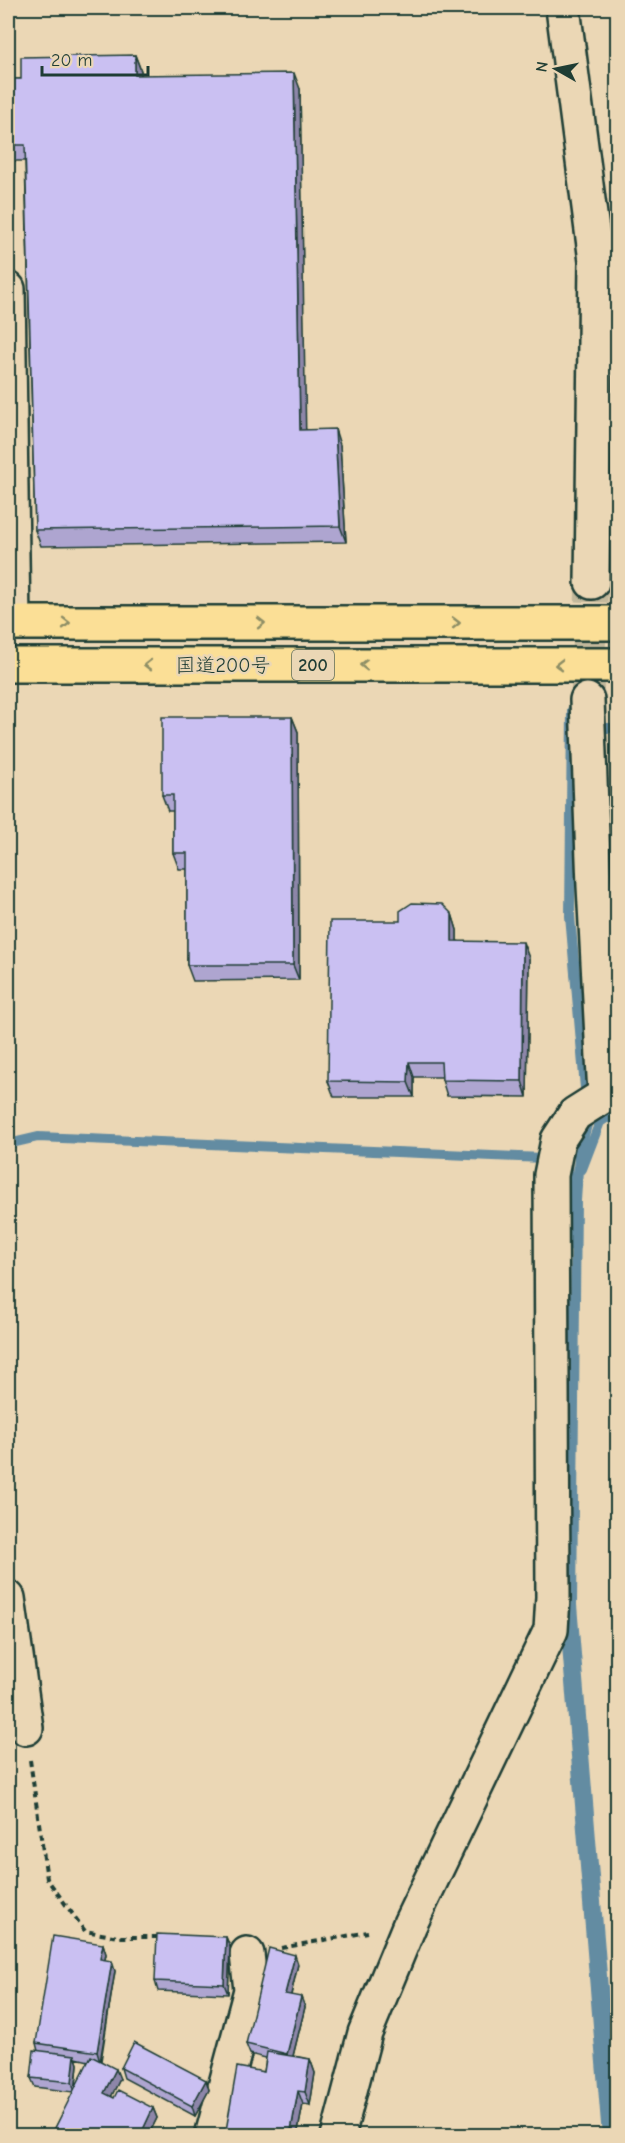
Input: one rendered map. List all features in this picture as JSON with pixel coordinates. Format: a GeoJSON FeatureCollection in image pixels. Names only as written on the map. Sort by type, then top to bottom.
{"type":"FeatureCollection","features":[{"type":"Feature","properties":{"kind":"highway","name":"200"},"geometry":{"type":"LineString","coordinates":[[10,623],[618,623]]}},
{"type":"Feature","properties":{"kind":"highway","name":"国道200号"},"geometry":{"type":"LineString","coordinates":[[8,665],[618,665]]}},
{"type":"Feature","properties":{"kind":"street"},"geometry":{"type":"LineString","coordinates":[[563,8],[596,261],[592,582]]}},
{"type":"Feature","properties":{"kind":"street"},"geometry":{"type":"LineString","coordinates":[[8,289],[10,623]]}},
{"type":"Feature","properties":{"kind":"street"},"geometry":{"type":"LineString","coordinates":[[338,2136],[365,2033],[410,1924],[551,1630],[553,1597],[552,1175],[558,1140],[576,1114],[611,1095],[594,886],[587,700]]}},
{"type":"Feature","properties":{"kind":"street"},"geometry":{"type":"LineString","coordinates":[[8,1598],[26,1728]]}},
{"type":"Feature","properties":{"kind":"street"},"geometry":{"type":"LineString","coordinates":[[212,2136],[251,1990],[247,1954]]}},
{"type":"Feature","properties":{"kind":"path"},"geometry":{"type":"LineString","coordinates":[[26,1728],[47,1879],[85,1931],[118,1937],[165,1937]]}},
{"type":"Feature","properties":{"kind":"path"},"geometry":{"type":"LineString","coordinates":[[247,1954],[410,1924]]}},
{"type":"Feature","properties":{"kind":"building"},"geometry":{"type":"Polygon","coordinates":[[[135,55],[135,75],[294,73],[300,430],[335,429],[340,526],[35,530],[25,145],[8,145],[8,79],[21,79],[21,57],[135,55]]]}},
{"type":"Feature","properties":{"kind":"building"},"geometry":{"type":"Polygon","coordinates":[[[162,717],[292,717],[293,965],[187,965],[187,853],[173,853],[173,795],[162,795],[162,717]]]}},
{"type":"Feature","properties":{"kind":"building"},"geometry":{"type":"Polygon","coordinates":[[[412,903],[442,904],[452,914],[452,941],[523,942],[522,1081],[442,1080],[441,1062],[409,1062],[408,1082],[328,1081],[330,921],[400,921],[400,911],[412,903]]]}},
{"type":"Feature","properties":{"kind":"building"},"geometry":{"type":"Polygon","coordinates":[[[157,1934],[226,1937],[224,1984],[155,1981],[157,1934]]]}},
{"type":"Feature","properties":{"kind":"building"},"geometry":{"type":"Polygon","coordinates":[[[53,1936],[103,1944],[100,1959],[112,1961],[97,2052],[36,2043],[53,1936]]]}},
{"type":"Feature","properties":{"kind":"building"},"geometry":{"type":"Polygon","coordinates":[[[269,1948],[295,1955],[285,1994],[301,1997],[287,2054],[246,2044],[269,1948]]]}},
{"type":"Feature","properties":{"kind":"building"},"geometry":{"type":"Polygon","coordinates":[[[134,2042],[206,2080],[192,2106],[121,2068],[134,2042]]]}},
{"type":"Feature","properties":{"kind":"building"},"geometry":{"type":"Polygon","coordinates":[[[34,2050],[75,2055],[72,2082],[31,2078],[34,2050]]]}},
{"type":"Feature","properties":{"kind":"building"},"geometry":{"type":"Polygon","coordinates":[[[267,2052],[310,2059],[305,2092],[298,2091],[290,2136],[225,2136],[237,2067],[264,2072],[267,2052]]]}},
{"type":"Feature","properties":{"kind":"building"},"geometry":{"type":"Polygon","coordinates":[[[91,2056],[116,2069],[104,2093],[114,2098],[118,2090],[153,2108],[140,2136],[51,2136],[91,2056]]]}},
{"type":"Feature","properties":{"kind":"waterway"},"geometry":{"type":"LineString","coordinates":[[572,710],[570,916],[585,1088]]}},
{"type":"Feature","properties":{"kind":"waterway"},"geometry":{"type":"LineString","coordinates":[[599,728],[618,728]]}},
{"type":"Feature","properties":{"kind":"waterway"},"geometry":{"type":"LineString","coordinates":[[582,1169],[600,1122],[606,1118],[618,1118]]}},
{"type":"Feature","properties":{"kind":"waterway"},"geometry":{"type":"LineString","coordinates":[[588,1121],[579,1154],[576,1201],[572,1605],[615,2136]]}},
{"type":"Feature","properties":{"kind":"waterway"},"geometry":{"type":"LineString","coordinates":[[8,1144],[38,1137],[543,1158]]}},
{"type":"Feature","properties":{"kind":"waterway"},"geometry":{"type":"LineString","coordinates":[[567,1159],[568,1246]]}},
{"type":"Feature","properties":{"kind":"waterway"},"geometry":{"type":"LineString","coordinates":[[565,1621],[607,2136]]}},
{"type":"Feature","properties":{"kind":"tunnel"},"geometry":{"type":"LineString","coordinates":[[587,700],[592,582]]}}]}
